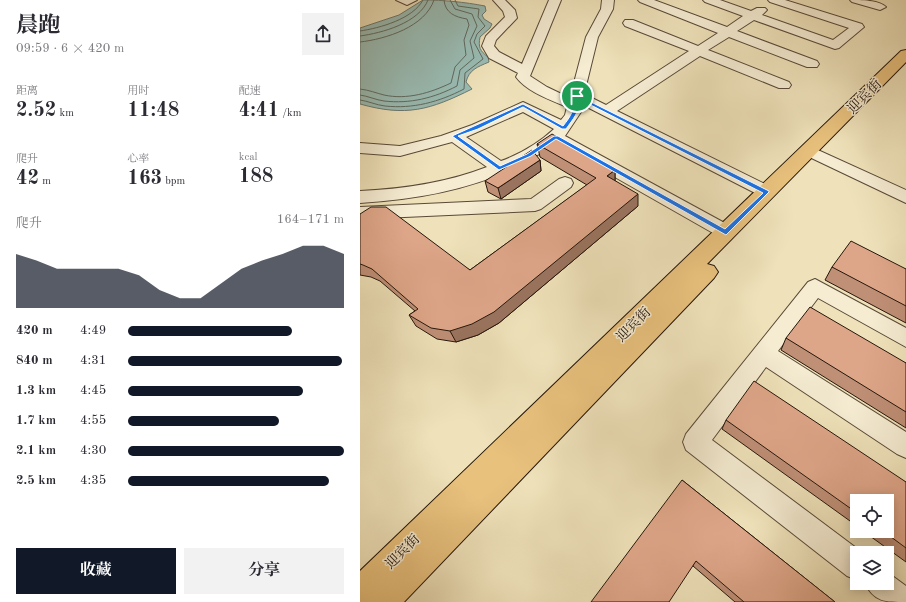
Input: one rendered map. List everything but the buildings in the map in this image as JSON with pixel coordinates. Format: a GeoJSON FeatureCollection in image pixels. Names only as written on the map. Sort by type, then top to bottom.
{"type":"FeatureCollection","features":[{"type":"Feature","properties":{"kind":"main road","name":"迎宾街"},"geometry":{"type":"LineString","coordinates":[[382,602],[815,154],[906,54]]}},
{"type":"Feature","properties":{"kind":"main road","name":"迎宾街"},"geometry":{"type":"LineString","coordinates":[[360,593],[767,192],[815,154],[906,70]]}},
{"type":"Feature","properties":{"kind":"street"},"geometry":{"type":"LineString","coordinates":[[402,0],[407,2],[411,0]]}},
{"type":"Feature","properties":{"kind":"street"},"geometry":{"type":"LineString","coordinates":[[499,0],[509,10],[511,18],[490,39],[488,46],[494,55],[525,71]]}},
{"type":"Feature","properties":{"kind":"street"},"geometry":{"type":"LineString","coordinates":[[555,0],[523,77],[531,84],[552,96],[577,101],[607,111],[767,192]]}},
{"type":"Feature","properties":{"kind":"street"},"geometry":{"type":"LineString","coordinates":[[360,197],[416,192],[460,181],[499,168],[529,155],[560,132],[575,114],[592,37],[607,9],[608,0]]}},
{"type":"Feature","properties":{"kind":"street"},"geometry":{"type":"LineString","coordinates":[[644,0],[812,64]]}},
{"type":"Feature","properties":{"kind":"street"},"geometry":{"type":"LineString","coordinates":[[607,111],[752,16],[775,0],[858,27],[835,44],[752,16],[709,0]]}},
{"type":"Feature","properties":{"kind":"street"},"geometry":{"type":"LineString","coordinates":[[856,0],[880,7]]}},
{"type":"Feature","properties":{"kind":"street"},"geometry":{"type":"LineString","coordinates":[[629,23],[784,85]]}},
{"type":"Feature","properties":{"kind":"street"},"geometry":{"type":"LineString","coordinates":[[360,148],[400,151],[477,128],[523,106],[560,132],[726,232]]}},
{"type":"Feature","properties":{"kind":"street"},"geometry":{"type":"LineString","coordinates":[[454,136],[499,168]]}},
{"type":"Feature","properties":{"kind":"street"},"geometry":{"type":"LineString","coordinates":[[815,154],[906,197]]}},
{"type":"Feature","properties":{"kind":"street"},"geometry":{"type":"LineString","coordinates":[[360,213],[535,205],[565,182]]}},
{"type":"Feature","properties":{"kind":"street"},"geometry":{"type":"LineString","coordinates":[[850,561],[695,442],[815,287],[906,338]]}},
{"type":"Feature","properties":{"kind":"street"},"geometry":{"type":"LineString","coordinates":[[764,354],[906,446]]}},
{"type":"Feature","properties":{"kind":"street"},"geometry":{"type":"LineString","coordinates":[[888,590],[903,602]]}},
{"type":"Feature","properties":{"kind":"water"},"geometry":{"type":"Polygon","coordinates":[[[423,0],[439,0],[485,6],[486,11],[482,15],[484,19],[492,24],[490,28],[480,37],[479,44],[483,53],[488,57],[489,62],[477,67],[467,78],[466,82],[472,89],[443,102],[405,111],[376,108],[360,104],[360,28],[399,15],[423,0]]]}},
{"type":"Feature","properties":{"kind":"route"},"geometry":{"type":"LineString","coordinates":[[577,96],[767,192],[726,232],[556,137],[529,155],[499,168],[454,136],[477,128],[523,106],[564,128],[575,114],[578,106],[577,96]]}}]}
